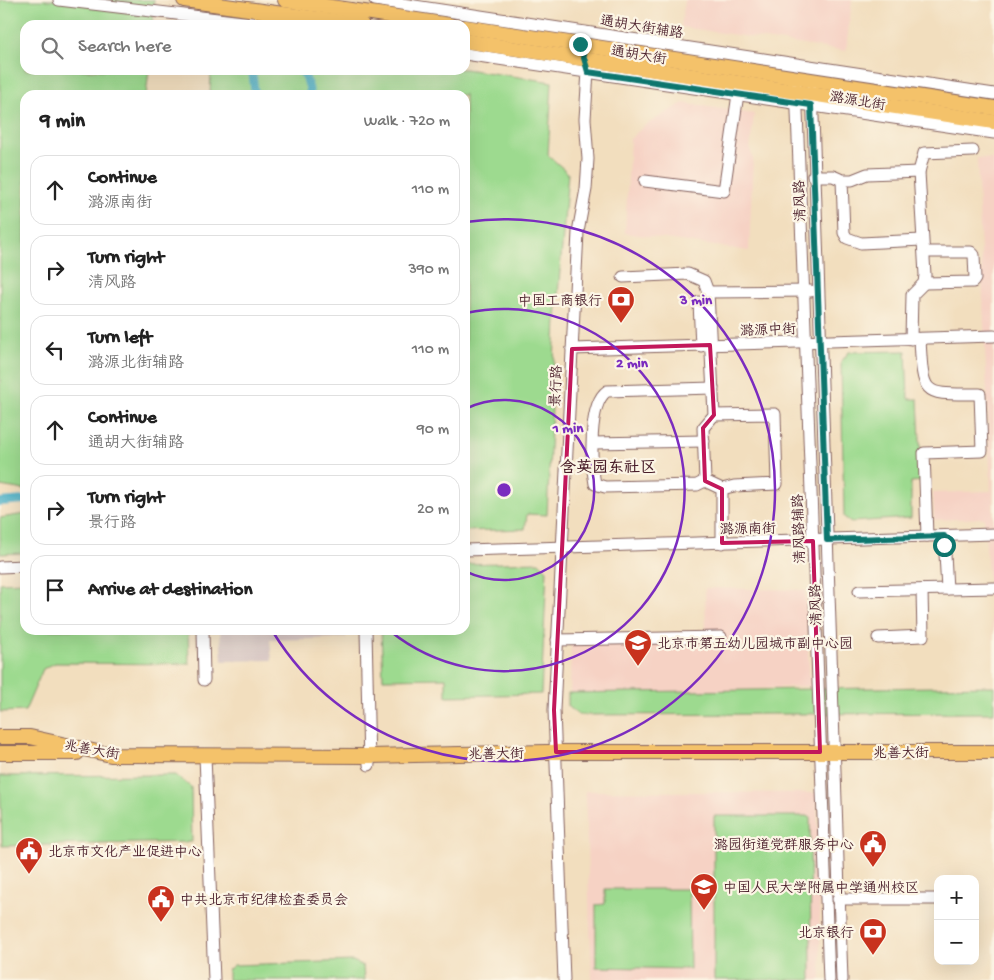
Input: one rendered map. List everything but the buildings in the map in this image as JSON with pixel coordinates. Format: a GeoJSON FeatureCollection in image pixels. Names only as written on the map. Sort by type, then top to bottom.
{"type":"FeatureCollection","features":[{"type":"Feature","properties":{"kind":"main road"},"geometry":{"type":"LineString","coordinates":[[184,0],[326,20]]}},
{"type":"Feature","properties":{"kind":"main road"},"geometry":{"type":"LineString","coordinates":[[286,0],[417,20]]}},
{"type":"Feature","properties":{"kind":"main road","name":"通胡大街"},"geometry":{"type":"LineString","coordinates":[[470,28],[724,67]]}},
{"type":"Feature","properties":{"kind":"main road","name":"通胡大街"},"geometry":{"type":"LineString","coordinates":[[470,42],[586,65],[724,67]]}},
{"type":"Feature","properties":{"kind":"main road","name":"潞源北街"},"geometry":{"type":"LineString","coordinates":[[724,67],[797,91],[994,122]]}},
{"type":"Feature","properties":{"kind":"main road","name":"潞源北街"},"geometry":{"type":"LineString","coordinates":[[811,93],[994,108]]}},
{"type":"Feature","properties":{"kind":"main road","name":"兆善大街"},"geometry":{"type":"LineString","coordinates":[[0,737],[30,737],[111,754],[206,760]]}},
{"type":"Feature","properties":{"kind":"main road","name":"兆善大街"},"geometry":{"type":"LineString","coordinates":[[826,757],[994,752]]}},
{"type":"Feature","properties":{"kind":"main road","name":"兆善大街"},"geometry":{"type":"LineString","coordinates":[[0,753],[78,753],[102,762],[206,760],[369,761],[556,756],[994,759]]}},
{"type":"Feature","properties":{"kind":"street"},"geometry":{"type":"LineString","coordinates":[[58,0],[226,20]]}},
{"type":"Feature","properties":{"kind":"street","name":"通胡大街辅路"},"geometry":{"type":"LineString","coordinates":[[375,0],[724,67],[994,94]]}},
{"type":"Feature","properties":{"kind":"street","name":"景行路"},"geometry":{"type":"LineString","coordinates":[[564,980],[554,710],[578,232],[586,188],[588,159],[585,119],[586,65],[580,44]]}},
{"type":"Feature","properties":{"kind":"street"},"geometry":{"type":"LineString","coordinates":[[470,54],[586,65],[738,94],[797,91],[811,93],[994,133]]}},
{"type":"Feature","properties":{"kind":"street","name":"清风路辅路"},"geometry":{"type":"LineString","coordinates":[[797,91],[813,540],[826,757],[828,980]]}},
{"type":"Feature","properties":{"kind":"street","name":"清风路"},"geometry":{"type":"LineString","coordinates":[[811,93],[827,540],[826,757],[838,899],[842,980]]}},
{"type":"Feature","properties":{"kind":"street"},"geometry":{"type":"LineString","coordinates":[[645,181],[724,191],[738,94]]}},
{"type":"Feature","properties":{"kind":"street"},"geometry":{"type":"LineString","coordinates":[[926,536],[924,453],[982,451],[980,394],[937,394],[924,382],[915,339],[912,295],[924,283],[925,252],[922,240],[919,172],[924,153],[973,151]]}},
{"type":"Feature","properties":{"kind":"street"},"geometry":{"type":"LineString","coordinates":[[814,176],[833,176],[842,180],[852,180],[867,174],[919,172]]}},
{"type":"Feature","properties":{"kind":"street"},"geometry":{"type":"LineString","coordinates":[[842,180],[844,233],[847,238],[861,243],[922,240]]}},
{"type":"Feature","properties":{"kind":"street"},"geometry":{"type":"LineString","coordinates":[[924,283],[973,282],[975,279],[974,255],[971,252],[925,252]]}},
{"type":"Feature","properties":{"kind":"street"},"geometry":{"type":"LineString","coordinates":[[623,277],[688,274],[704,281],[708,292],[706,345]]}},
{"type":"Feature","properties":{"kind":"street"},"geometry":{"type":"LineString","coordinates":[[708,292],[817,292]]}},
{"type":"Feature","properties":{"kind":"street"},"geometry":{"type":"LineString","coordinates":[[698,302],[713,388],[714,415],[703,428],[705,481]]}},
{"type":"Feature","properties":{"kind":"street","name":"潞源中街"},"geometry":{"type":"LineString","coordinates":[[572,349],[994,336]]}},
{"type":"Feature","properties":{"kind":"street"},"geometry":{"type":"LineString","coordinates":[[705,481],[697,485],[605,487],[595,484],[592,468],[593,443],[597,404],[600,396],[607,391],[713,388]]}},
{"type":"Feature","properties":{"kind":"street"},"geometry":{"type":"LineString","coordinates":[[705,481],[722,489],[734,486],[777,484],[775,414],[714,415]]}},
{"type":"Feature","properties":{"kind":"street"},"geometry":{"type":"LineString","coordinates":[[593,443],[704,441]]}},
{"type":"Feature","properties":{"kind":"street"},"geometry":{"type":"LineString","coordinates":[[722,489],[722,543]]}},
{"type":"Feature","properties":{"kind":"street","name":"潞源南街"},"geometry":{"type":"LineString","coordinates":[[470,550],[994,534]]}},
{"type":"Feature","properties":{"kind":"street"},"geometry":{"type":"LineString","coordinates":[[944,536],[947,589]]}},
{"type":"Feature","properties":{"kind":"street"},"geometry":{"type":"LineString","coordinates":[[0,567],[20,566]]}},
{"type":"Feature","properties":{"kind":"street"},"geometry":{"type":"LineString","coordinates":[[859,591],[994,588]]}},
{"type":"Feature","properties":{"kind":"street"},"geometry":{"type":"LineString","coordinates":[[878,638],[923,636],[922,590]]}},
{"type":"Feature","properties":{"kind":"street"},"geometry":{"type":"LineString","coordinates":[[203,635],[204,680]]}},
{"type":"Feature","properties":{"kind":"street"},"geometry":{"type":"LineString","coordinates":[[366,635],[369,761]]}},
{"type":"Feature","properties":{"kind":"street"},"geometry":{"type":"LineString","coordinates":[[557,640],[721,637]]}},
{"type":"Feature","properties":{"kind":"street"},"geometry":{"type":"LineString","coordinates":[[206,760],[214,980]]}},
{"type":"Feature","properties":{"kind":"street"},"geometry":{"type":"LineString","coordinates":[[838,899],[934,899]]}},
{"type":"Feature","properties":{"kind":"highlighted area"},"geometry":{"type":"Polygon","coordinates":[[[710,345],[714,415],[703,428],[705,481],[722,489],[722,543],[813,541],[820,752],[556,752],[554,710],[572,349],[710,345]]]}},
{"type":"Feature","properties":{"kind":"shaded area"},"geometry":{"type":"Polygon","coordinates":[[[685,0],[852,0],[846,51],[681,27],[685,0]]]}},
{"type":"Feature","properties":{"kind":"shaded area"},"geometry":{"type":"Polygon","coordinates":[[[683,103],[754,114],[750,149],[753,158],[749,251],[625,233],[630,139],[644,126],[683,103]]]}},
{"type":"Feature","properties":{"kind":"shaded area"},"geometry":{"type":"Polygon","coordinates":[[[977,158],[994,159],[993,644],[984,518],[934,520],[933,493],[991,491],[977,158]]]}},
{"type":"Feature","properties":{"kind":"shaded area"},"geometry":{"type":"Polygon","coordinates":[[[705,588],[805,590],[810,686],[707,691],[570,693],[571,644],[706,634],[705,588]]]}},
{"type":"Feature","properties":{"kind":"shaded area"},"geometry":{"type":"Polygon","coordinates":[[[220,635],[346,635],[346,638],[270,640],[272,660],[222,661],[220,635]]]}},
{"type":"Feature","properties":{"kind":"shaded area","name":"中国人民大学附属中学通州校区"},"geometry":{"type":"Polygon","coordinates":[[[585,791],[817,793],[821,980],[592,980],[585,791]]]}},
{"type":"Feature","properties":{"kind":"green space"},"geometry":{"type":"Polygon","coordinates":[[[0,0],[154,0],[153,20],[20,20],[20,75],[148,75],[147,90],[20,90],[20,489],[0,486],[0,0]]]}},
{"type":"Feature","properties":{"kind":"green space"},"geometry":{"type":"Polygon","coordinates":[[[470,70],[552,82],[548,155],[568,173],[556,319],[547,515],[527,514],[525,529],[470,531],[470,90],[210,90],[211,75],[470,75],[470,70]]]}},
{"type":"Feature","properties":{"kind":"green space"},"geometry":{"type":"Polygon","coordinates":[[[906,351],[908,399],[918,399],[922,481],[911,482],[911,518],[851,522],[844,517],[841,362],[849,352],[906,351]]]}},
{"type":"Feature","properties":{"kind":"green space"},"geometry":{"type":"Polygon","coordinates":[[[20,515],[20,553],[0,554],[0,518],[20,515]]]}},
{"type":"Feature","properties":{"kind":"green space"},"geometry":{"type":"Polygon","coordinates":[[[539,562],[547,570],[541,694],[446,696],[446,678],[383,679],[381,635],[470,635],[470,564],[539,562]]]}},
{"type":"Feature","properties":{"kind":"green space"},"geometry":{"type":"Polygon","coordinates":[[[20,582],[20,635],[188,635],[189,664],[55,663],[43,669],[25,711],[0,712],[0,583],[20,582]]]}},
{"type":"Feature","properties":{"kind":"green space"},"geometry":{"type":"Polygon","coordinates":[[[994,686],[994,713],[578,715],[568,706],[568,693],[994,686]]]}},
{"type":"Feature","properties":{"kind":"green space"},"geometry":{"type":"Polygon","coordinates":[[[175,775],[191,787],[192,842],[2,846],[0,776],[175,775]]]}},
{"type":"Feature","properties":{"kind":"green space"},"geometry":{"type":"Polygon","coordinates":[[[714,816],[810,816],[811,980],[714,980],[714,816]]]}},
{"type":"Feature","properties":{"kind":"green space"},"geometry":{"type":"Polygon","coordinates":[[[605,889],[689,889],[690,969],[596,967],[596,905],[605,904],[605,889]]]}},
{"type":"Feature","properties":{"kind":"green space"},"geometry":{"type":"Polygon","coordinates":[[[353,961],[363,966],[364,980],[228,980],[228,970],[234,965],[353,961]]]}},
{"type":"Feature","properties":{"kind":"waterway"},"geometry":{"type":"LineString","coordinates":[[253,75],[254,90]]}},
{"type":"Feature","properties":{"kind":"waterway"},"geometry":{"type":"LineString","coordinates":[[304,75],[309,90]]}},
{"type":"Feature","properties":{"kind":"waterway"},"geometry":{"type":"LineString","coordinates":[[0,502],[20,500]]}},
{"type":"Feature","properties":{"kind":"place","name":"中国工商银行"},"geometry":{"type":"Point","coordinates":[621,324]}},
{"type":"Feature","properties":{"kind":"place","name":"北京市第五幼儿园城市副中心园"},"geometry":{"type":"Point","coordinates":[638,667]}},
{"type":"Feature","properties":{"kind":"place","name":"潞园街道党群服务中心"},"geometry":{"type":"Point","coordinates":[873,868]}},
{"type":"Feature","properties":{"kind":"place","name":"北京市文化产业促进中心"},"geometry":{"type":"Point","coordinates":[29,875]}},
{"type":"Feature","properties":{"kind":"place","name":"中国人民大学附属中学通州校区"},"geometry":{"type":"Point","coordinates":[704,911]}},
{"type":"Feature","properties":{"kind":"place","name":"中共北京市纪律检查委员会"},"geometry":{"type":"Point","coordinates":[161,923]}},
{"type":"Feature","properties":{"kind":"place","name":"北京银行"},"geometry":{"type":"Point","coordinates":[873,956]}},
{"type":"Feature","properties":{"kind":"district","name":"含英园东社区"},"geometry":{"type":"Point","coordinates":[608,466]}},
{"type":"Feature","properties":{"kind":"route"},"geometry":{"type":"LineString","coordinates":[[580,44],[588,72],[811,105],[827,540],[944,536],[944,545]]}}]}
